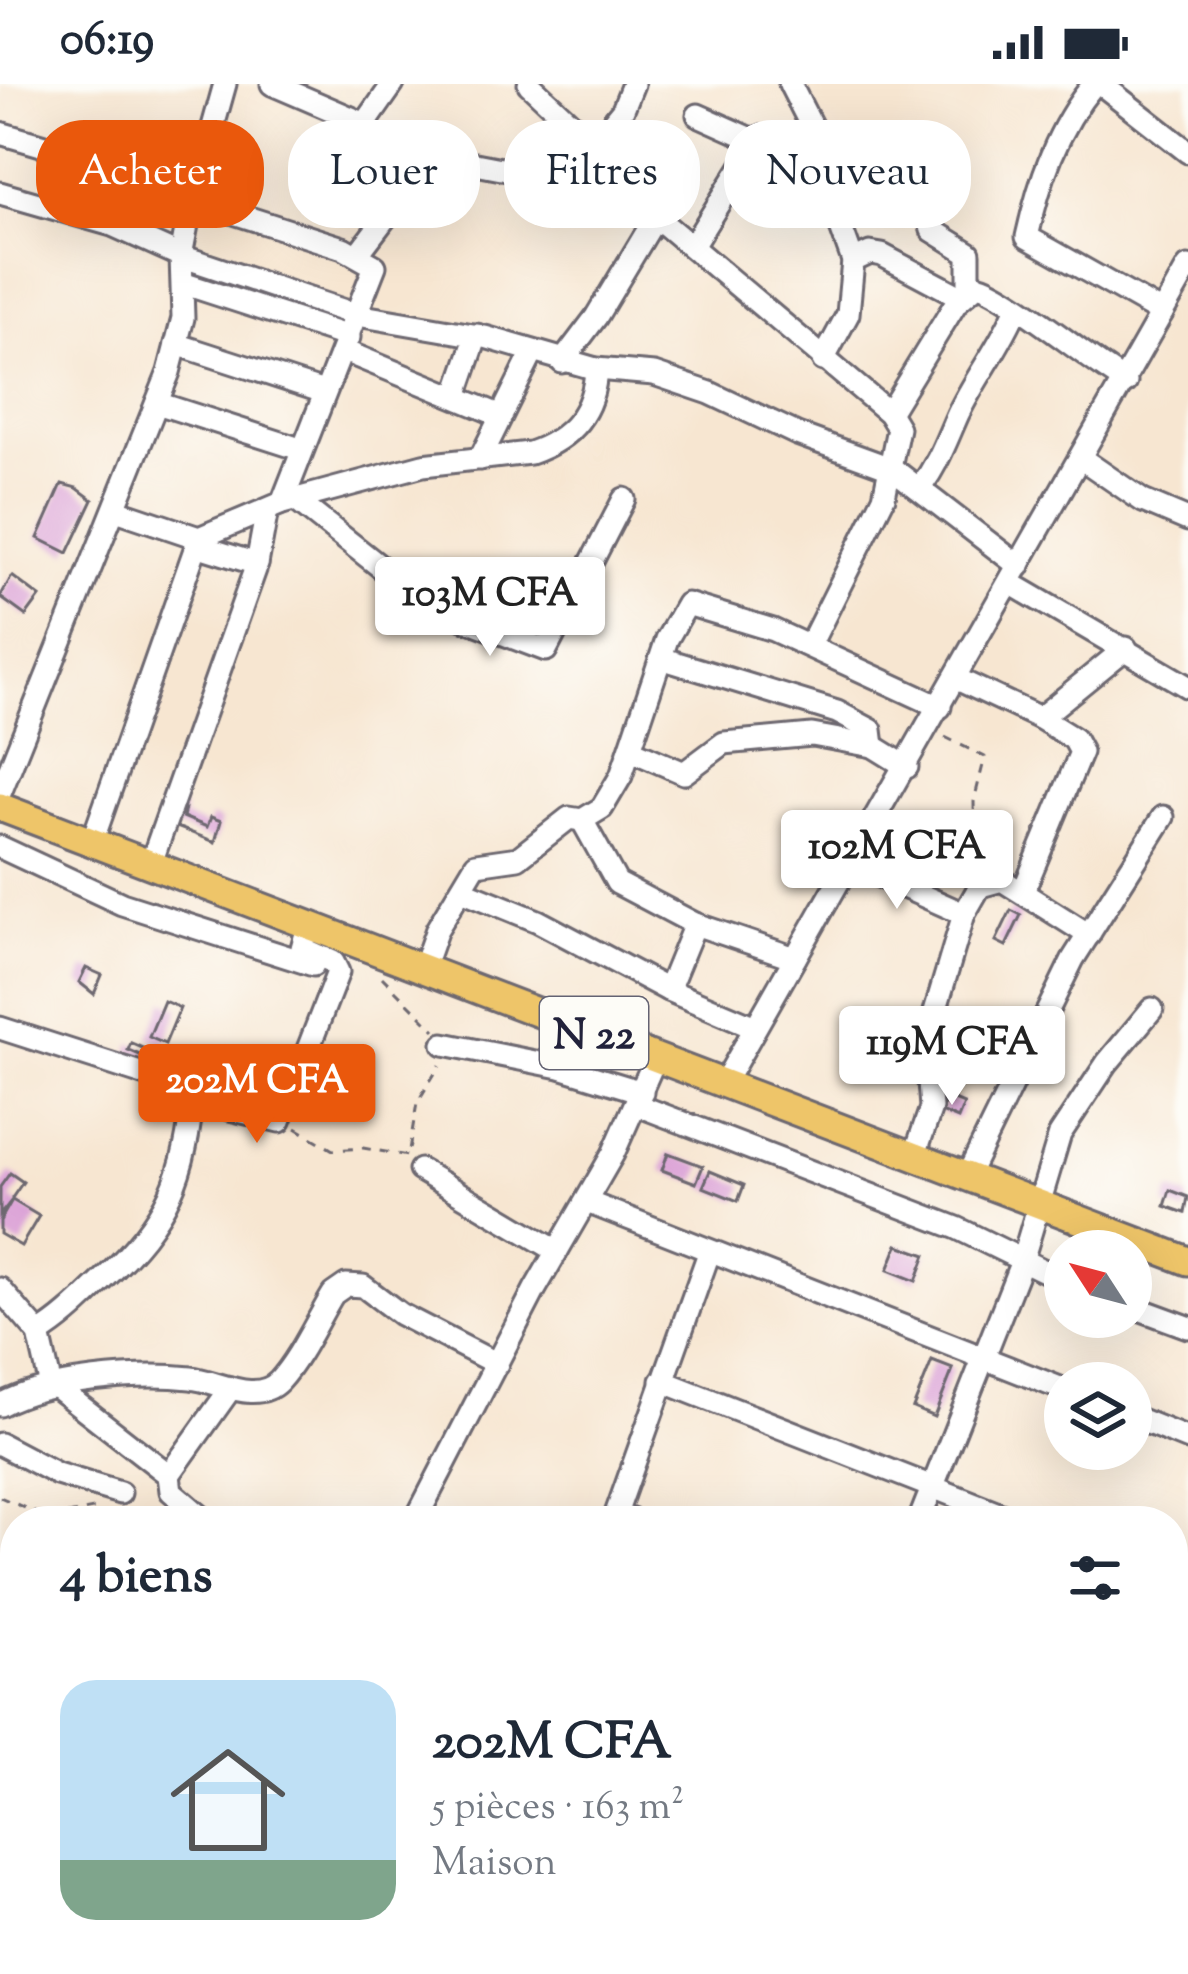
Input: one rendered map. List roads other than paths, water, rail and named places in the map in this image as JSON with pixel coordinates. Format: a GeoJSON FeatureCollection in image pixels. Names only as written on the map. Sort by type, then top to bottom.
{"type":"FeatureCollection","features":[{"type":"Feature","properties":{"kind":"main road","name":"N 22"},"geometry":{"type":"LineString","coordinates":[[0,807],[1188,1261]]}},
{"type":"Feature","properties":{"kind":"street"},"geometry":{"type":"LineString","coordinates":[[215,120],[225,84]]}},
{"type":"Feature","properties":{"kind":"street"},"geometry":{"type":"LineString","coordinates":[[272,84],[364,124],[393,84]]}},
{"type":"Feature","properties":{"kind":"street"},"geometry":{"type":"LineString","coordinates":[[530,84],[568,120]]}},
{"type":"Feature","properties":{"kind":"street"},"geometry":{"type":"LineString","coordinates":[[614,120],[633,84]]}},
{"type":"Feature","properties":{"kind":"street"},"geometry":{"type":"LineString","coordinates":[[790,84],[807,120]]}},
{"type":"Feature","properties":{"kind":"street"},"geometry":{"type":"LineString","coordinates":[[1162,313],[1027,236],[1046,166],[1097,84],[1188,152]]}},
{"type":"Feature","properties":{"kind":"street"},"geometry":{"type":"LineString","coordinates":[[698,115],[724,127]]}},
{"type":"Feature","properties":{"kind":"street"},"geometry":{"type":"LineString","coordinates":[[0,134],[36,145]]}},
{"type":"Feature","properties":{"kind":"street"},"geometry":{"type":"LineString","coordinates":[[357,255],[402,196],[452,179],[465,162],[504,169]]}},
{"type":"Feature","properties":{"kind":"street"},"geometry":{"type":"LineString","coordinates":[[693,245],[724,192]]}},
{"type":"Feature","properties":{"kind":"street"},"geometry":{"type":"LineString","coordinates":[[0,193],[112,225],[181,256],[357,315],[477,335],[596,369],[654,374],[893,469],[1015,575],[1188,687]]}},
{"type":"Feature","properties":{"kind":"street"},"geometry":{"type":"LineString","coordinates":[[151,863],[300,449],[375,266],[264,221]]}},
{"type":"Feature","properties":{"kind":"street"},"geometry":{"type":"LineString","coordinates":[[0,793],[157,404],[176,344],[187,228]]}},
{"type":"Feature","properties":{"kind":"street"},"geometry":{"type":"LineString","coordinates":[[562,362],[596,317],[650,228]]}},
{"type":"Feature","properties":{"kind":"street"},"geometry":{"type":"LineString","coordinates":[[670,228],[889,413],[901,438],[893,469],[810,645]]}},
{"type":"Feature","properties":{"kind":"street"},"geometry":{"type":"LineString","coordinates":[[823,360],[848,314],[854,261],[842,228]]}},
{"type":"Feature","properties":{"kind":"street"},"geometry":{"type":"LineString","coordinates":[[889,413],[965,292],[969,253],[932,228]]}},
{"type":"Feature","properties":{"kind":"street"},"geometry":{"type":"LineString","coordinates":[[854,261],[870,253],[882,255],[965,292],[983,285],[1126,382]]}},
{"type":"Feature","properties":{"kind":"street"},"geometry":{"type":"LineString","coordinates":[[724,1083],[1188,267]]}},
{"type":"Feature","properties":{"kind":"street"},"geometry":{"type":"LineString","coordinates":[[185,284],[346,344],[499,415]]}},
{"type":"Feature","properties":{"kind":"street"},"geometry":{"type":"LineString","coordinates":[[920,488],[948,448],[956,417],[1002,345],[1017,307]]}},
{"type":"Feature","properties":{"kind":"street"},"geometry":{"type":"LineString","coordinates":[[456,396],[477,335]]}},
{"type":"Feature","properties":{"kind":"street"},"geometry":{"type":"LineString","coordinates":[[176,344],[324,392]]}},
{"type":"Feature","properties":{"kind":"street"},"geometry":{"type":"LineString","coordinates":[[480,459],[532,354]]}},
{"type":"Feature","properties":{"kind":"street"},"geometry":{"type":"LineString","coordinates":[[92,842],[199,542],[282,505],[424,465],[530,453],[575,426],[590,405],[596,369]]}},
{"type":"Feature","properties":{"kind":"street"},"geometry":{"type":"LineString","coordinates":[[157,404],[300,449]]}},
{"type":"Feature","properties":{"kind":"street"},"geometry":{"type":"LineString","coordinates":[[1082,459],[1143,501],[1188,520]]}},
{"type":"Feature","properties":{"kind":"street"},"geometry":{"type":"LineString","coordinates":[[282,505],[392,576],[398,594],[546,650],[624,499]]}},
{"type":"Feature","properties":{"kind":"street"},"geometry":{"type":"LineString","coordinates":[[116,510],[257,564]]}},
{"type":"Feature","properties":{"kind":"street"},"geometry":{"type":"LineString","coordinates":[[424,966],[443,919],[480,862],[518,858],[568,818],[581,820],[607,801],[631,750],[680,612],[693,603],[810,645],[940,707]]}},
{"type":"Feature","properties":{"kind":"street"},"geometry":{"type":"LineString","coordinates":[[1040,718],[1126,648]]}},
{"type":"Feature","properties":{"kind":"street"},"geometry":{"type":"LineString","coordinates":[[664,659],[837,712],[872,730],[873,746]]}},
{"type":"Feature","properties":{"kind":"street"},"geometry":{"type":"LineString","coordinates":[[957,680],[1040,718],[1074,739],[1082,752],[1023,892]]}},
{"type":"Feature","properties":{"kind":"street"},"geometry":{"type":"LineString","coordinates":[[631,750],[684,773],[718,746],[738,740],[812,735],[873,746],[907,766]]}},
{"type":"Feature","properties":{"kind":"street"},"geometry":{"type":"LineString","coordinates":[[967,1176],[1089,935],[1163,817]]}},
{"type":"Feature","properties":{"kind":"street"},"geometry":{"type":"LineString","coordinates":[[581,820],[616,884],[695,924],[795,958]]}},
{"type":"Feature","properties":{"kind":"street"},"geometry":{"type":"LineString","coordinates":[[0,847],[122,904],[338,972]]}},
{"type":"Feature","properties":{"kind":"street"},"geometry":{"type":"LineString","coordinates":[[852,863],[964,914]]}},
{"type":"Feature","properties":{"kind":"street"},"geometry":{"type":"LineString","coordinates":[[914,1157],[932,1108],[926,1042],[964,914],[980,886],[994,878],[1089,935]]}},
{"type":"Feature","properties":{"kind":"street"},"geometry":{"type":"LineString","coordinates":[[464,891],[538,921],[668,990],[755,1027]]}},
{"type":"Feature","properties":{"kind":"street"},"geometry":{"type":"LineString","coordinates":[[0,1028],[194,1090],[230,1109],[280,1121],[338,972],[333,962],[302,948],[309,923]]}},
{"type":"Feature","properties":{"kind":"street"},"geometry":{"type":"LineString","coordinates":[[668,990],[695,924]]}},
{"type":"Feature","properties":{"kind":"street"},"geometry":{"type":"LineString","coordinates":[[925,1506],[1022,1261],[1060,1134],[1107,1063],[1152,1009]]}},
{"type":"Feature","properties":{"kind":"street"},"geometry":{"type":"LineString","coordinates":[[445,1044],[560,1067],[957,1228],[1044,1272]]}},
{"type":"Feature","properties":{"kind":"street"},"geometry":{"type":"LineString","coordinates":[[424,1506],[587,1202],[656,1057]]}},
{"type":"Feature","properties":{"kind":"street"},"geometry":{"type":"LineString","coordinates":[[39,1334],[60,1321],[140,1245],[170,1202],[188,1151],[194,1090]]}},
{"type":"Feature","properties":{"kind":"street"},"geometry":{"type":"LineString","coordinates":[[420,1170],[557,1251]]}},
{"type":"Feature","properties":{"kind":"street"},"geometry":{"type":"LineString","coordinates":[[587,1202],[1044,1382]]}},
{"type":"Feature","properties":{"kind":"street"},"geometry":{"type":"LineString","coordinates":[[625,1506],[662,1381],[709,1253]]}},
{"type":"Feature","properties":{"kind":"street"},"geometry":{"type":"LineString","coordinates":[[0,1405],[54,1387],[191,1378],[258,1392],[278,1383],[333,1294],[346,1285],[363,1286],[400,1314],[497,1364]]}},
{"type":"Feature","properties":{"kind":"street"},"geometry":{"type":"LineString","coordinates":[[0,1289],[39,1334],[54,1387],[169,1475]]}},
{"type":"Feature","properties":{"kind":"street"},"geometry":{"type":"LineString","coordinates":[[1152,1314],[1188,1328]]}},
{"type":"Feature","properties":{"kind":"street"},"geometry":{"type":"LineString","coordinates":[[662,1381],[985,1506]]}},
{"type":"Feature","properties":{"kind":"street"},"geometry":{"type":"LineString","coordinates":[[187,1506],[171,1491],[169,1475],[231,1388]]}},
{"type":"Feature","properties":{"kind":"street"},"geometry":{"type":"LineString","coordinates":[[1152,1424],[1188,1439]]}},
{"type":"Feature","properties":{"kind":"street"},"geometry":{"type":"LineString","coordinates":[[0,1444],[121,1503]]}}]}
